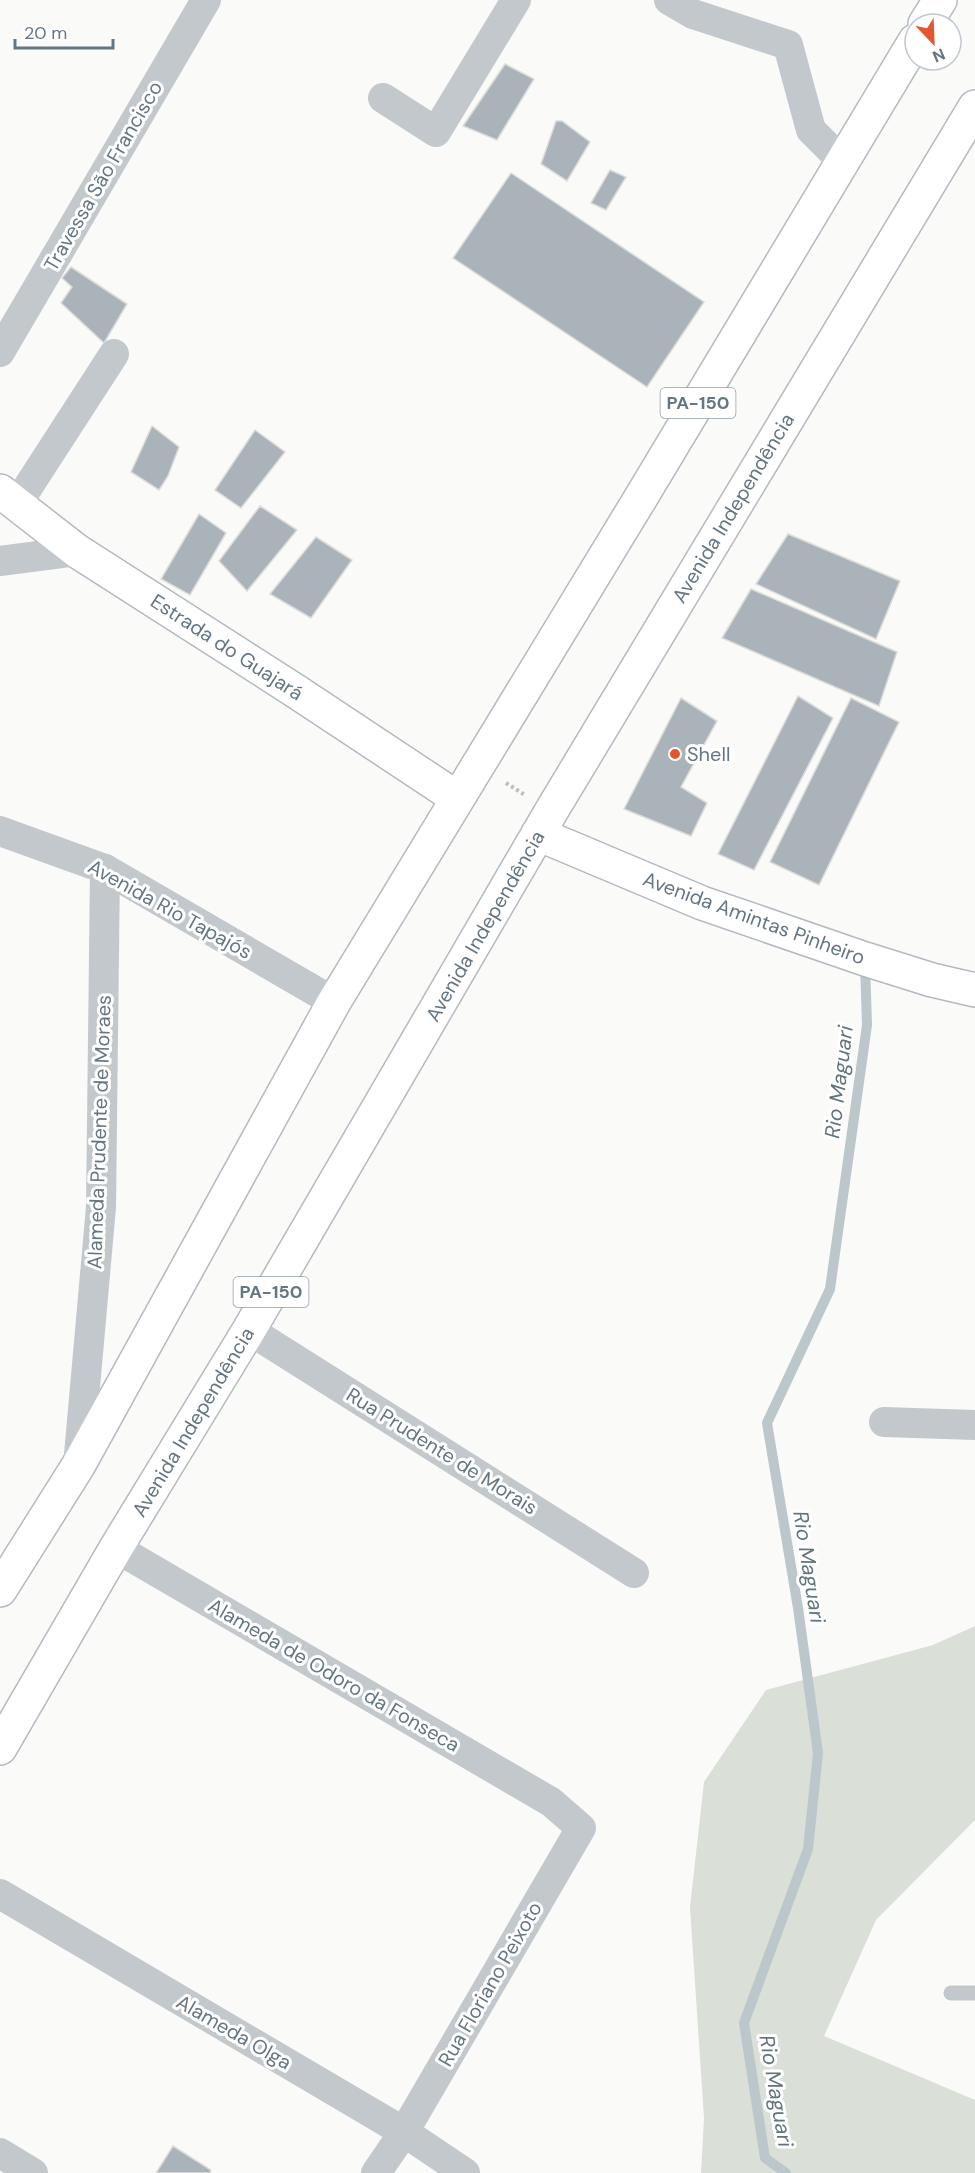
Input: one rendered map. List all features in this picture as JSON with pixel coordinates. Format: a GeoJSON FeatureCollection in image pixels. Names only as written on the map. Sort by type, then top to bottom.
{"type":"FeatureCollection","features":[{"type":"Feature","properties":{"kind":"main road","name":"PA-150"},"geometry":{"type":"LineString","coordinates":[[2,1583],[78,1466],[334,1002],[903,61]]}},
{"type":"Feature","properties":{"kind":"main road","name":"Avenida Independência"},"geometry":{"type":"LineString","coordinates":[[4,1737],[249,1330],[538,834],[975,107]]}},
{"type":"Feature","properties":{"kind":"main road","name":"Estrada do Guajará"},"geometry":{"type":"LineString","coordinates":[[9,498],[77,551],[457,798]]}},
{"type":"Feature","properties":{"kind":"main road","name":"Avenida Amintas Pinheiro"},"geometry":{"type":"LineString","coordinates":[[538,834],[702,903],[865,959],[932,980],[975,990]]}},
{"type":"Feature","properties":{"kind":"street","name":"Travessa São Francisco"},"geometry":{"type":"LineString","coordinates":[[0,352],[206,0]]}},
{"type":"Feature","properties":{"kind":"street"},"geometry":{"type":"LineString","coordinates":[[383,98],[436,132],[516,0]]}},
{"type":"Feature","properties":{"kind":"street"},"geometry":{"type":"LineString","coordinates":[[669,0],[693,14],[788,45],[811,130],[843,162]]}},
{"type":"Feature","properties":{"kind":"street"},"geometry":{"type":"LineString","coordinates":[[9,498],[114,354]]}},
{"type":"Feature","properties":{"kind":"street"},"geometry":{"type":"LineString","coordinates":[[0,561],[77,551]]}},
{"type":"Feature","properties":{"kind":"street","name":"Avenida Rio Tapajós"},"geometry":{"type":"LineString","coordinates":[[0,831],[105,869],[334,1002]]}},
{"type":"Feature","properties":{"kind":"street","name":"Alameda Prudente de Moraes"},"geometry":{"type":"LineString","coordinates":[[78,1466],[101,1207],[105,869]]}},
{"type":"Feature","properties":{"kind":"street","name":"Rua Prudente de Morais"},"geometry":{"type":"LineString","coordinates":[[249,1330],[634,1573]]}},
{"type":"Feature","properties":{"kind":"street"},"geometry":{"type":"LineString","coordinates":[[884,1422],[975,1425]]}},
{"type":"Feature","properties":{"kind":"street","name":"Alameda de Odoro da Fonseca"},"geometry":{"type":"LineString","coordinates":[[116,1548],[551,1802]]}},
{"type":"Feature","properties":{"kind":"street","name":"Rua Floriano Peixoto"},"geometry":{"type":"LineString","coordinates":[[376,2173],[404,2132],[581,1828],[551,1802]]}},
{"type":"Feature","properties":{"kind":"street","name":"Alameda Olga"},"geometry":{"type":"LineString","coordinates":[[1,1898],[404,2132],[465,2173]]}},
{"type":"Feature","properties":{"kind":"street"},"geometry":{"type":"LineString","coordinates":[[0,2153],[33,2173]]}},
{"type":"Feature","properties":{"kind":"lane"},"geometry":{"type":"LineString","coordinates":[[951,1992],[975,1993]]}},
{"type":"Feature","properties":{"kind":"shaded area"},"geometry":{"type":"Polygon","coordinates":[[[975,1626],[975,1820],[876,1920],[824,2036],[975,2100],[975,2173],[701,2173],[704,2118],[690,1907],[704,1782],[766,1690],[933,1645],[975,1626]]]}},
{"type":"Feature","properties":{"kind":"building"},"geometry":{"type":"Polygon","coordinates":[[[505,64],[534,79],[497,140],[463,126],[505,64]]]}},
{"type":"Feature","properties":{"kind":"building"},"geometry":{"type":"Polygon","coordinates":[[[556,121],[562,121],[590,142],[567,181],[541,164],[556,121]]]}},
{"type":"Feature","properties":{"kind":"building"},"geometry":{"type":"Polygon","coordinates":[[[610,170],[626,177],[606,210],[591,203],[610,170]]]}},
{"type":"Feature","properties":{"kind":"building"},"geometry":{"type":"Polygon","coordinates":[[[511,173],[704,302],[647,387],[453,258],[511,173]]]}},
{"type":"Feature","properties":{"kind":"building"},"geometry":{"type":"Polygon","coordinates":[[[71,267],[127,304],[104,343],[61,303],[72,287],[62,278],[71,267]]]}},
{"type":"Feature","properties":{"kind":"building"},"geometry":{"type":"Polygon","coordinates":[[[152,426],[179,447],[168,476],[159,490],[131,472],[152,426]]]}},
{"type":"Feature","properties":{"kind":"building"},"geometry":{"type":"Polygon","coordinates":[[[255,430],[285,452],[241,508],[215,490],[255,430]]]}},
{"type":"Feature","properties":{"kind":"building"},"geometry":{"type":"Polygon","coordinates":[[[260,506],[297,530],[247,591],[219,561],[260,506]]]}},
{"type":"Feature","properties":{"kind":"building"},"geometry":{"type":"Polygon","coordinates":[[[199,514],[226,533],[190,595],[161,579],[199,514]]]}},
{"type":"Feature","properties":{"kind":"building"},"geometry":{"type":"Polygon","coordinates":[[[788,534],[900,581],[876,639],[756,584],[788,534]]]}},
{"type":"Feature","properties":{"kind":"building"},"geometry":{"type":"Polygon","coordinates":[[[316,537],[352,560],[311,618],[270,594],[316,537]]]}},
{"type":"Feature","properties":{"kind":"building"},"geometry":{"type":"Polygon","coordinates":[[[751,589],[897,652],[879,706],[722,638],[751,589]]]}},
{"type":"Feature","properties":{"kind":"building"},"geometry":{"type":"Polygon","coordinates":[[[798,696],[833,718],[754,870],[718,854],[798,696]]]}},
{"type":"Feature","properties":{"kind":"building","name":"Shell"},"geometry":{"type":"Polygon","coordinates":[[[681,698],[717,721],[681,787],[707,803],[691,836],[624,809],[681,698]]]}},
{"type":"Feature","properties":{"kind":"building"},"geometry":{"type":"Polygon","coordinates":[[[851,698],[899,722],[819,885],[770,862],[851,698]]]}},
{"type":"Feature","properties":{"kind":"building"},"geometry":{"type":"Polygon","coordinates":[[[173,2146],[211,2170],[210,2173],[156,2173],[173,2146]]]}},
{"type":"Feature","properties":{"kind":"waterway","name":"Rio Maguari"},"geometry":{"type":"LineString","coordinates":[[786,2173],[765,2158],[744,2023],[808,1849],[818,1753],[798,1608],[767,1423],[830,1289],[867,1025],[865,963]]}},
{"type":"Feature","properties":{"kind":"place","name":"Shell"},"geometry":{"type":"Point","coordinates":[675,754]}}]}
